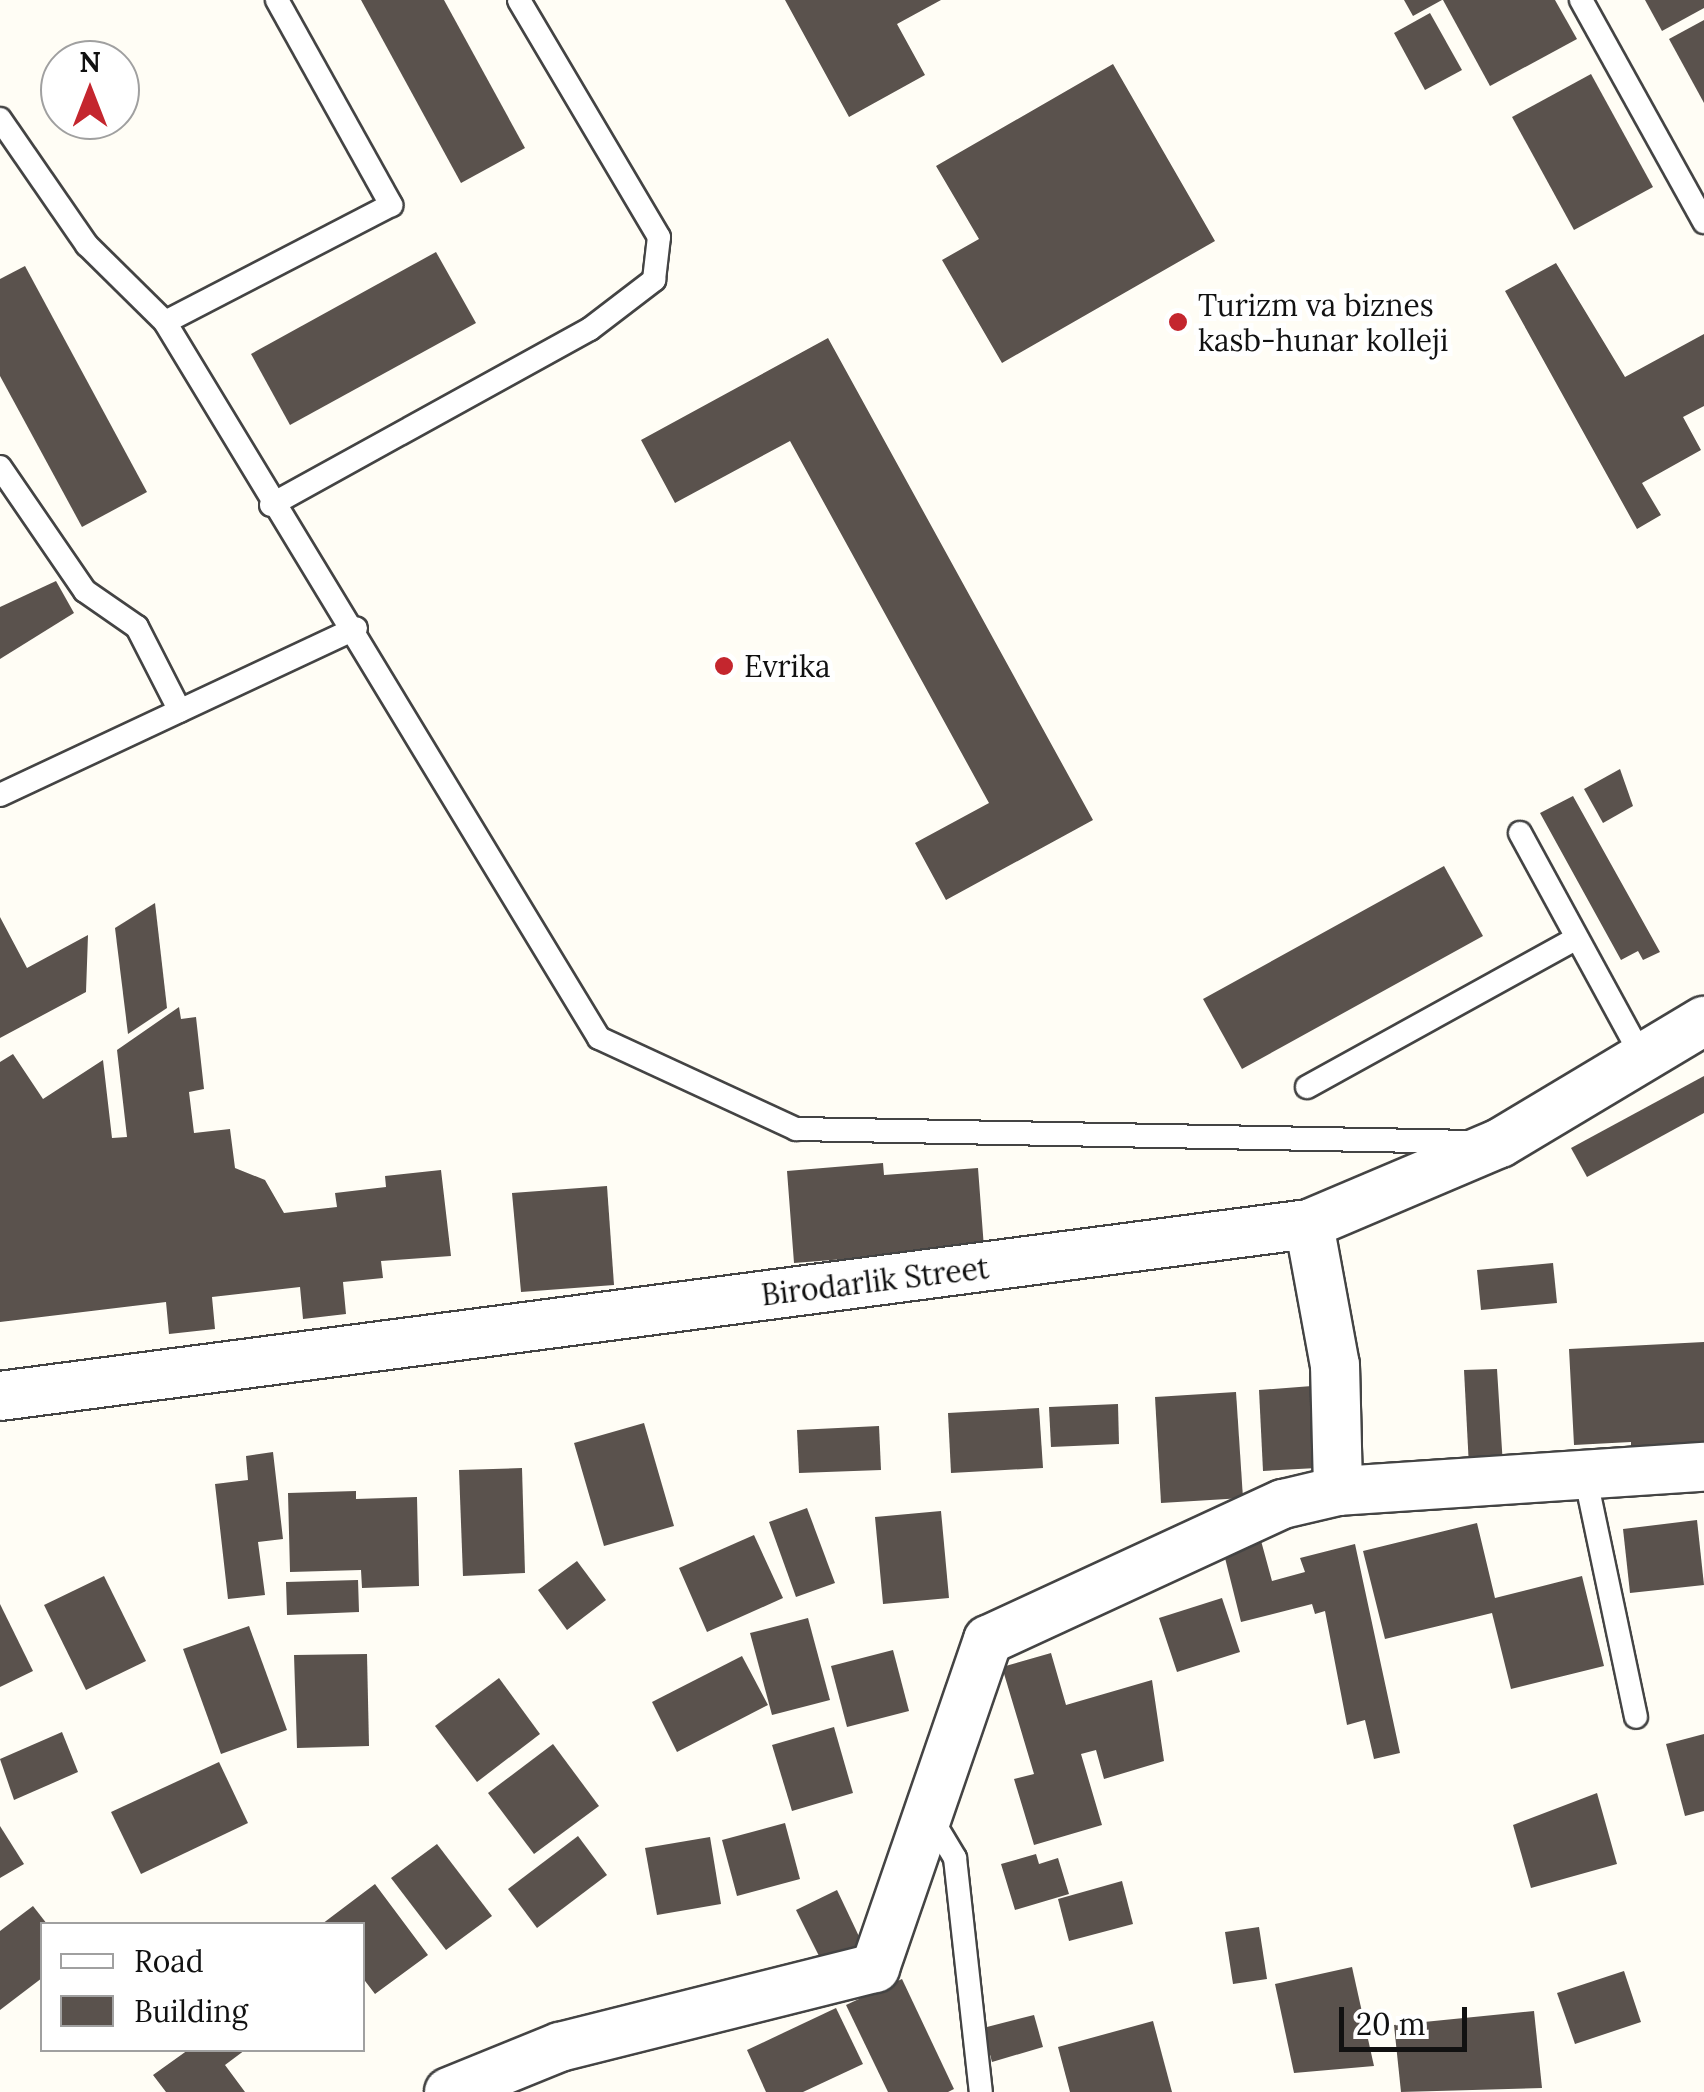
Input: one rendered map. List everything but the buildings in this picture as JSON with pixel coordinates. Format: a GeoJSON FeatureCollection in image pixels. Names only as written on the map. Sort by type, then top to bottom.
{"type":"FeatureCollection","features":[{"type":"Feature","properties":{"kind":"street","name":"Birodarlik Street"},"geometry":{"type":"LineString","coordinates":[[0,1396],[1308,1224],[1500,1143],[1704,1021]]}},
{"type":"Feature","properties":{"kind":"street"},"geometry":{"type":"LineString","coordinates":[[1308,1224],[1335,1365],[1338,1491]]}},
{"type":"Feature","properties":{"kind":"street"},"geometry":{"type":"LineString","coordinates":[[449,2092],[560,2048],[876,1968],[931,1818],[988,1640],[1283,1504],[1338,1491],[1704,1467]]}},
{"type":"Feature","properties":{"kind":"lane"},"geometry":{"type":"LineString","coordinates":[[164,322],[391,204],[277,0]]}},
{"type":"Feature","properties":{"kind":"lane"},"geometry":{"type":"LineString","coordinates":[[271,505],[590,329],[654,280],[659,237],[520,0]]}},
{"type":"Feature","properties":{"kind":"lane"},"geometry":{"type":"LineString","coordinates":[[1581,0],[1704,222]]}},
{"type":"Feature","properties":{"kind":"lane"},"geometry":{"type":"LineString","coordinates":[[0,119],[87,245],[164,322],[271,505],[356,628],[599,1038],[796,1129],[1500,1143]]}},
{"type":"Feature","properties":{"kind":"lane"},"geometry":{"type":"LineString","coordinates":[[0,467],[85,590],[137,628],[180,711]]}},
{"type":"Feature","properties":{"kind":"lane"},"geometry":{"type":"LineString","coordinates":[[0,795],[356,628]]}},
{"type":"Feature","properties":{"kind":"lane"},"geometry":{"type":"LineString","coordinates":[[1520,832],[1641,1056]]}},
{"type":"Feature","properties":{"kind":"lane"},"geometry":{"type":"LineString","coordinates":[[1308,1087],[1577,938]]}},
{"type":"Feature","properties":{"kind":"lane"},"geometry":{"type":"LineString","coordinates":[[1584,1475],[1636,1717]]}},
{"type":"Feature","properties":{"kind":"lane"},"geometry":{"type":"LineString","coordinates":[[931,1818],[955,1858],[981,2092]]}},
{"type":"Feature","properties":{"kind":"place","name":"Turizm va biznes kasb-hunar kolleji"},"geometry":{"type":"Point","coordinates":[1178,322]}},
{"type":"Feature","properties":{"kind":"place","name":"Evrika"},"geometry":{"type":"Point","coordinates":[724,666]}}]}
